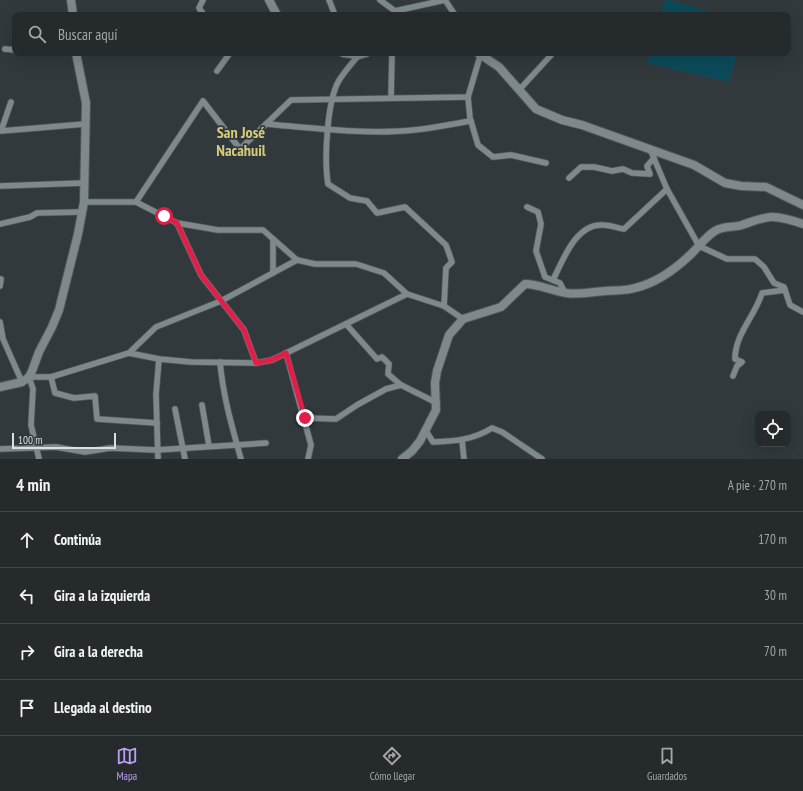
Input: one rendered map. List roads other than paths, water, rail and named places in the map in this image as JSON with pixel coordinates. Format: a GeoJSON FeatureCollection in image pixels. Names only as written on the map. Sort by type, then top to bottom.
{"type":"FeatureCollection","features":[{"type":"Feature","properties":{"kind":"street"},"geometry":{"type":"LineString","coordinates":[[71,0],[73,12]]}},
{"type":"Feature","properties":{"kind":"street"},"geometry":{"type":"LineString","coordinates":[[202,12],[199,8],[203,0]]}},
{"type":"Feature","properties":{"kind":"street"},"geometry":{"type":"LineString","coordinates":[[269,0],[275,12]]}},
{"type":"Feature","properties":{"kind":"street"},"geometry":{"type":"LineString","coordinates":[[329,0],[334,12]]}},
{"type":"Feature","properties":{"kind":"street"},"geometry":{"type":"LineString","coordinates":[[380,0],[394,12]]}},
{"type":"Feature","properties":{"kind":"street"},"geometry":{"type":"LineString","coordinates":[[399,12],[445,0],[453,12]]}},
{"type":"Feature","properties":{"kind":"street"},"geometry":{"type":"LineString","coordinates":[[5,49],[12,50]]}},
{"type":"Feature","properties":{"kind":"street"},"geometry":{"type":"LineString","coordinates":[[26,380],[59,310],[78,234],[84,202],[86,103],[77,56]]}},
{"type":"Feature","properties":{"kind":"street"},"geometry":{"type":"LineString","coordinates":[[217,71],[228,56]]}},
{"type":"Feature","properties":{"kind":"street"},"geometry":{"type":"LineString","coordinates":[[361,56],[337,82],[332,100],[326,172],[328,184],[350,198],[367,201],[377,213],[405,207],[446,245],[452,262],[446,268],[444,306]]}},
{"type":"Feature","properties":{"kind":"street"},"geometry":{"type":"LineString","coordinates":[[391,98],[392,56]]}},
{"type":"Feature","properties":{"kind":"street"},"geometry":{"type":"LineString","coordinates":[[479,56],[468,97],[471,121],[478,145],[493,157],[511,155],[546,163]]}},
{"type":"Feature","properties":{"kind":"street"},"geometry":{"type":"LineString","coordinates":[[483,56],[498,67],[536,109],[562,120],[582,125],[694,164],[725,183],[741,186],[766,187],[803,205]]}},
{"type":"Feature","properties":{"kind":"street"},"geometry":{"type":"LineString","coordinates":[[519,90],[550,56]]}},
{"type":"Feature","properties":{"kind":"street"},"geometry":{"type":"LineString","coordinates":[[136,202],[203,101],[240,149],[291,100],[468,97]]}},
{"type":"Feature","properties":{"kind":"street"},"geometry":{"type":"LineString","coordinates":[[11,102],[1,131],[85,124]]}},
{"type":"Feature","properties":{"kind":"street"},"geometry":{"type":"LineString","coordinates":[[266,124],[329,129],[412,130],[440,128],[471,121]]}},
{"type":"Feature","properties":{"kind":"street"},"geometry":{"type":"LineString","coordinates":[[650,149],[667,189],[699,246],[727,258],[755,260],[764,267],[774,283],[784,287],[790,305],[803,312]]}},
{"type":"Feature","properties":{"kind":"street"},"geometry":{"type":"LineString","coordinates":[[569,178],[581,167],[594,166],[612,171],[623,169],[632,173],[650,174],[647,166],[654,158]]}},
{"type":"Feature","properties":{"kind":"street"},"geometry":{"type":"LineString","coordinates":[[0,186],[84,183]]}},
{"type":"Feature","properties":{"kind":"street"},"geometry":{"type":"LineString","coordinates":[[553,280],[567,251],[581,233],[591,227],[602,225],[624,229],[667,189]]}},
{"type":"Feature","properties":{"kind":"street"},"geometry":{"type":"LineString","coordinates":[[84,202],[136,202],[177,223],[218,230],[263,230],[297,260],[315,264],[356,264],[384,273],[408,294],[444,306],[463,319]]}},
{"type":"Feature","properties":{"kind":"street"},"geometry":{"type":"LineString","coordinates":[[527,207],[538,212],[541,224],[536,251],[546,277],[560,283],[565,293]]}},
{"type":"Feature","properties":{"kind":"street"},"geometry":{"type":"LineString","coordinates":[[0,224],[30,217],[37,213],[81,212]]}},
{"type":"Feature","properties":{"kind":"street"},"geometry":{"type":"LineString","coordinates":[[402,459],[412,451],[426,431],[436,410],[437,403],[435,384],[445,347],[450,335],[463,319],[500,307],[525,284],[533,284],[565,293],[585,295],[602,291],[633,289],[645,285],[666,275],[699,246],[710,234],[722,227],[740,226],[762,218],[775,217],[803,224]]}},
{"type":"Feature","properties":{"kind":"street"},"geometry":{"type":"LineString","coordinates":[[177,223],[201,275],[244,330],[256,363]]}},
{"type":"Feature","properties":{"kind":"street"},"geometry":{"type":"LineString","coordinates":[[273,238],[273,272]]}},
{"type":"Feature","properties":{"kind":"street"},"geometry":{"type":"LineString","coordinates":[[0,387],[26,380],[51,377],[129,353],[156,327],[221,301],[297,260]]}},
{"type":"Feature","properties":{"kind":"street"},"geometry":{"type":"LineString","coordinates":[[0,286],[1,279]]}},
{"type":"Feature","properties":{"kind":"street"},"geometry":{"type":"LineString","coordinates":[[733,376],[737,366],[742,362],[735,359],[735,350],[743,330],[758,306],[762,293],[774,283]]}},
{"type":"Feature","properties":{"kind":"street"},"geometry":{"type":"LineString","coordinates":[[762,293],[784,290]]}},
{"type":"Feature","properties":{"kind":"street"},"geometry":{"type":"LineString","coordinates":[[129,353],[159,359],[220,362],[256,363],[272,360],[408,294]]}},
{"type":"Feature","properties":{"kind":"street"},"geometry":{"type":"LineString","coordinates":[[0,322],[1,339],[32,389],[31,425],[38,449],[39,459]]}},
{"type":"Feature","properties":{"kind":"street"},"geometry":{"type":"LineString","coordinates":[[346,324],[377,359],[382,357],[386,360],[389,364],[388,374],[401,385],[437,403]]}},
{"type":"Feature","properties":{"kind":"street"},"geometry":{"type":"LineString","coordinates":[[286,353],[305,418],[311,445],[308,459]]}},
{"type":"Feature","properties":{"kind":"street"},"geometry":{"type":"LineString","coordinates":[[158,459],[156,450],[156,394],[159,359]]}},
{"type":"Feature","properties":{"kind":"street"},"geometry":{"type":"LineString","coordinates":[[220,362],[225,397],[241,459]]}},
{"type":"Feature","properties":{"kind":"street"},"geometry":{"type":"LineString","coordinates":[[51,377],[55,393],[74,398],[95,396],[97,420],[157,423]]}},
{"type":"Feature","properties":{"kind":"street"},"geometry":{"type":"LineString","coordinates":[[305,418],[336,418],[386,389],[401,385]]}},
{"type":"Feature","properties":{"kind":"street"},"geometry":{"type":"LineString","coordinates":[[202,405],[209,446]]}},
{"type":"Feature","properties":{"kind":"street"},"geometry":{"type":"LineString","coordinates":[[174,409],[185,459]]}},
{"type":"Feature","properties":{"kind":"street"},"geometry":{"type":"LineString","coordinates":[[426,431],[433,442],[462,440],[479,436],[492,428],[502,432],[542,459]]}},
{"type":"Feature","properties":{"kind":"street"},"geometry":{"type":"LineString","coordinates":[[462,440],[464,459]]}},
{"type":"Feature","properties":{"kind":"street"},"geometry":{"type":"LineString","coordinates":[[0,449],[38,449],[56,447],[85,452],[110,448],[156,450],[266,443]]}},
{"type":"Feature","properties":{"kind":"district","name":"San José Nacahuil"},"geometry":{"type":"Point","coordinates":[241,141]}}]}
